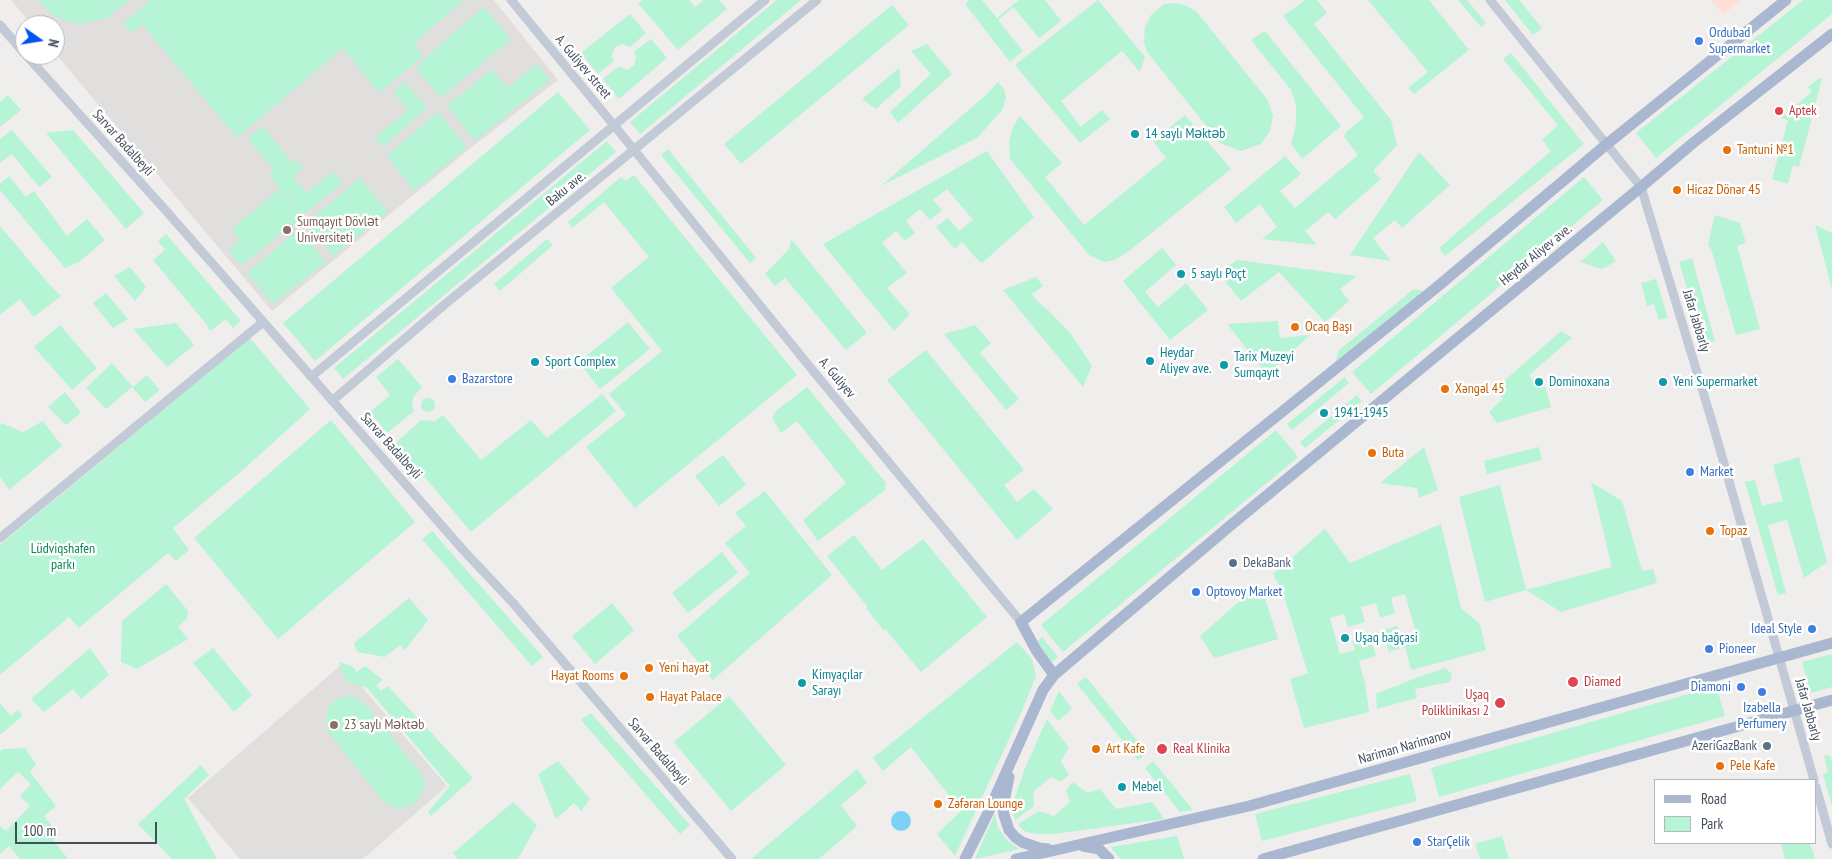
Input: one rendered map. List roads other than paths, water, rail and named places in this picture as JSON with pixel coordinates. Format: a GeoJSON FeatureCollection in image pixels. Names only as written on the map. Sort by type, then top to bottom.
{"type":"FeatureCollection","features":[{"type":"Feature","properties":{"kind":"main road"},"geometry":{"type":"LineString","coordinates":[[1054,675],[1036,650],[1021,622],[1436,287],[1607,144],[1786,0]]}},
{"type":"Feature","properties":{"kind":"main road","name":"Heydar Aliyev ave."},"geometry":{"type":"LineString","coordinates":[[1014,754],[1042,690],[1054,675],[1693,143],[1832,34]]}},
{"type":"Feature","properties":{"kind":"main road","name":"Nariman Narimanov"},"geometry":{"type":"LineString","coordinates":[[1016,859],[1249,806],[1832,643]]}},
{"type":"Feature","properties":{"kind":"main road"},"geometry":{"type":"LineString","coordinates":[[1263,859],[1832,700]]}},
{"type":"Feature","properties":{"kind":"main road"},"geometry":{"type":"LineString","coordinates":[[1014,754],[1003,807],[1006,823],[1015,837],[1022,842],[1051,850]]}},
{"type":"Feature","properties":{"kind":"main road"},"geometry":{"type":"LineString","coordinates":[[965,859],[1014,754]]}},
{"type":"Feature","properties":{"kind":"main road"},"geometry":{"type":"LineString","coordinates":[[1070,846],[1091,846],[1104,853],[1109,859]]}},
{"type":"Feature","properties":{"kind":"street","name":"A. Guliyev street"},"geometry":{"type":"LineString","coordinates":[[511,0],[635,150]]}},
{"type":"Feature","properties":{"kind":"street","name":"Baku ave."},"geometry":{"type":"LineString","coordinates":[[311,377],[765,0]]}},
{"type":"Feature","properties":{"kind":"street","name":"Baku ave."},"geometry":{"type":"LineString","coordinates":[[332,401],[451,300],[817,0]]}},
{"type":"Feature","properties":{"kind":"street","name":"Jafar Jabbarly"},"geometry":{"type":"LineString","coordinates":[[1490,0],[1642,187],[1710,416],[1814,779]]}},
{"type":"Feature","properties":{"kind":"street","name":"Sarvar Badalbeyli"},"geometry":{"type":"LineString","coordinates":[[0,24],[15,41]]}},
{"type":"Feature","properties":{"kind":"street","name":"Sarvar Badalbeyli"},"geometry":{"type":"LineString","coordinates":[[36,65],[464,551],[513,603],[732,859]]}},
{"type":"Feature","properties":{"kind":"street","name":"A. Guliyev"},"geometry":{"type":"LineString","coordinates":[[635,150],[807,364],[1021,622]]}},
{"type":"Feature","properties":{"kind":"street"},"geometry":{"type":"LineString","coordinates":[[0,538],[263,322]]}},
{"type":"Feature","properties":{"kind":"street"},"geometry":{"type":"LineString","coordinates":[[1817,791],[1832,844]]}},
{"type":"Feature","properties":{"kind":"water"},"geometry":{"type":"Polygon","coordinates":[[[901,811],[908,814],[911,821],[908,828],[901,831],[894,828],[891,821],[894,814],[901,811]]]}},
{"type":"Feature","properties":{"kind":"place","name":"Ordubad Supermarket"},"geometry":{"type":"Point","coordinates":[1699,41]}},
{"type":"Feature","properties":{"kind":"place","name":"Aptek"},"geometry":{"type":"Point","coordinates":[1779,111]}},
{"type":"Feature","properties":{"kind":"place","name":"14 saylı Məktəb"},"geometry":{"type":"Point","coordinates":[1135,134]}},
{"type":"Feature","properties":{"kind":"place","name":"Tantuni №1"},"geometry":{"type":"Point","coordinates":[1727,150]}},
{"type":"Feature","properties":{"kind":"place","name":"Hicaz Dönәr 45"},"geometry":{"type":"Point","coordinates":[1677,190]}},
{"type":"Feature","properties":{"kind":"place","name":"Sumqayıt Dövlət Universiteti"},"geometry":{"type":"Point","coordinates":[287,230]}},
{"type":"Feature","properties":{"kind":"place","name":"5 saylı Poçt"},"geometry":{"type":"Point","coordinates":[1181,274]}},
{"type":"Feature","properties":{"kind":"place","name":"Ocaq Başı"},"geometry":{"type":"Point","coordinates":[1295,327]}},
{"type":"Feature","properties":{"kind":"place","name":"Heydar Aliyev ave."},"geometry":{"type":"Point","coordinates":[1150,361]}},
{"type":"Feature","properties":{"kind":"place","name":"Sport Complex"},"geometry":{"type":"Point","coordinates":[535,362]}},
{"type":"Feature","properties":{"kind":"place","name":"Tarix Muzeyi Sumqayıt"},"geometry":{"type":"Point","coordinates":[1224,365]}},
{"type":"Feature","properties":{"kind":"place","name":"Bazarstore"},"geometry":{"type":"Point","coordinates":[452,379]}},
{"type":"Feature","properties":{"kind":"place","name":"Dominoxana"},"geometry":{"type":"Point","coordinates":[1539,382]}},
{"type":"Feature","properties":{"kind":"place","name":"Yeni Supermarket"},"geometry":{"type":"Point","coordinates":[1663,382]}},
{"type":"Feature","properties":{"kind":"place","name":"Xәngәl 45"},"geometry":{"type":"Point","coordinates":[1445,389]}},
{"type":"Feature","properties":{"kind":"place","name":"1941-1945"},"geometry":{"type":"Point","coordinates":[1324,413]}},
{"type":"Feature","properties":{"kind":"place","name":"Buta"},"geometry":{"type":"Point","coordinates":[1372,453]}},
{"type":"Feature","properties":{"kind":"place","name":"Market"},"geometry":{"type":"Point","coordinates":[1690,472]}},
{"type":"Feature","properties":{"kind":"place","name":"Topaz"},"geometry":{"type":"Point","coordinates":[1710,531]}},
{"type":"Feature","properties":{"kind":"place","name":"DekaBank"},"geometry":{"type":"Point","coordinates":[1233,563]}},
{"type":"Feature","properties":{"kind":"place","name":"Optovoy Market"},"geometry":{"type":"Point","coordinates":[1196,592]}},
{"type":"Feature","properties":{"kind":"place","name":"Ideal Style"},"geometry":{"type":"Point","coordinates":[1812,629]}},
{"type":"Feature","properties":{"kind":"place","name":"Uşaq bağçasi"},"geometry":{"type":"Point","coordinates":[1345,638]}},
{"type":"Feature","properties":{"kind":"place","name":"Pioneer"},"geometry":{"type":"Point","coordinates":[1709,649]}},
{"type":"Feature","properties":{"kind":"place","name":"Yeni hayat"},"geometry":{"type":"Point","coordinates":[649,668]}},
{"type":"Feature","properties":{"kind":"place","name":"Hayat Rooms"},"geometry":{"type":"Point","coordinates":[624,676]}},
{"type":"Feature","properties":{"kind":"place","name":"Diamed"},"geometry":{"type":"Point","coordinates":[1573,682]}},
{"type":"Feature","properties":{"kind":"place","name":"Kimyaçılar Sarayı"},"geometry":{"type":"Point","coordinates":[802,683]}},
{"type":"Feature","properties":{"kind":"place","name":"Diamoni"},"geometry":{"type":"Point","coordinates":[1741,687]}},
{"type":"Feature","properties":{"kind":"place","name":"Izabella Perfumery"},"geometry":{"type":"Point","coordinates":[1762,692]}},
{"type":"Feature","properties":{"kind":"place","name":"Hayat Palace"},"geometry":{"type":"Point","coordinates":[650,697]}},
{"type":"Feature","properties":{"kind":"place","name":"Uşaq Poliklinikası 2"},"geometry":{"type":"Point","coordinates":[1500,703]}},
{"type":"Feature","properties":{"kind":"place","name":"23 saylı Məktəb"},"geometry":{"type":"Point","coordinates":[334,725]}},
{"type":"Feature","properties":{"kind":"place","name":"AzeriGazBank"},"geometry":{"type":"Point","coordinates":[1767,746]}},
{"type":"Feature","properties":{"kind":"place","name":"Art Kafe"},"geometry":{"type":"Point","coordinates":[1096,749]}},
{"type":"Feature","properties":{"kind":"place","name":"Real Klinika"},"geometry":{"type":"Point","coordinates":[1162,749]}},
{"type":"Feature","properties":{"kind":"place","name":"Pele Kafe"},"geometry":{"type":"Point","coordinates":[1720,766]}},
{"type":"Feature","properties":{"kind":"place","name":"Mebel"},"geometry":{"type":"Point","coordinates":[1122,787]}},
{"type":"Feature","properties":{"kind":"place","name":"Zәfәran Lounge"},"geometry":{"type":"Point","coordinates":[938,804]}},
{"type":"Feature","properties":{"kind":"place","name":"StarÇelik"},"geometry":{"type":"Point","coordinates":[1417,842]}},
{"type":"Feature","properties":{"kind":"park label","name":"Lüdviqshafen parkı"},"geometry":{"type":"Point","coordinates":[63,558]}}]}
